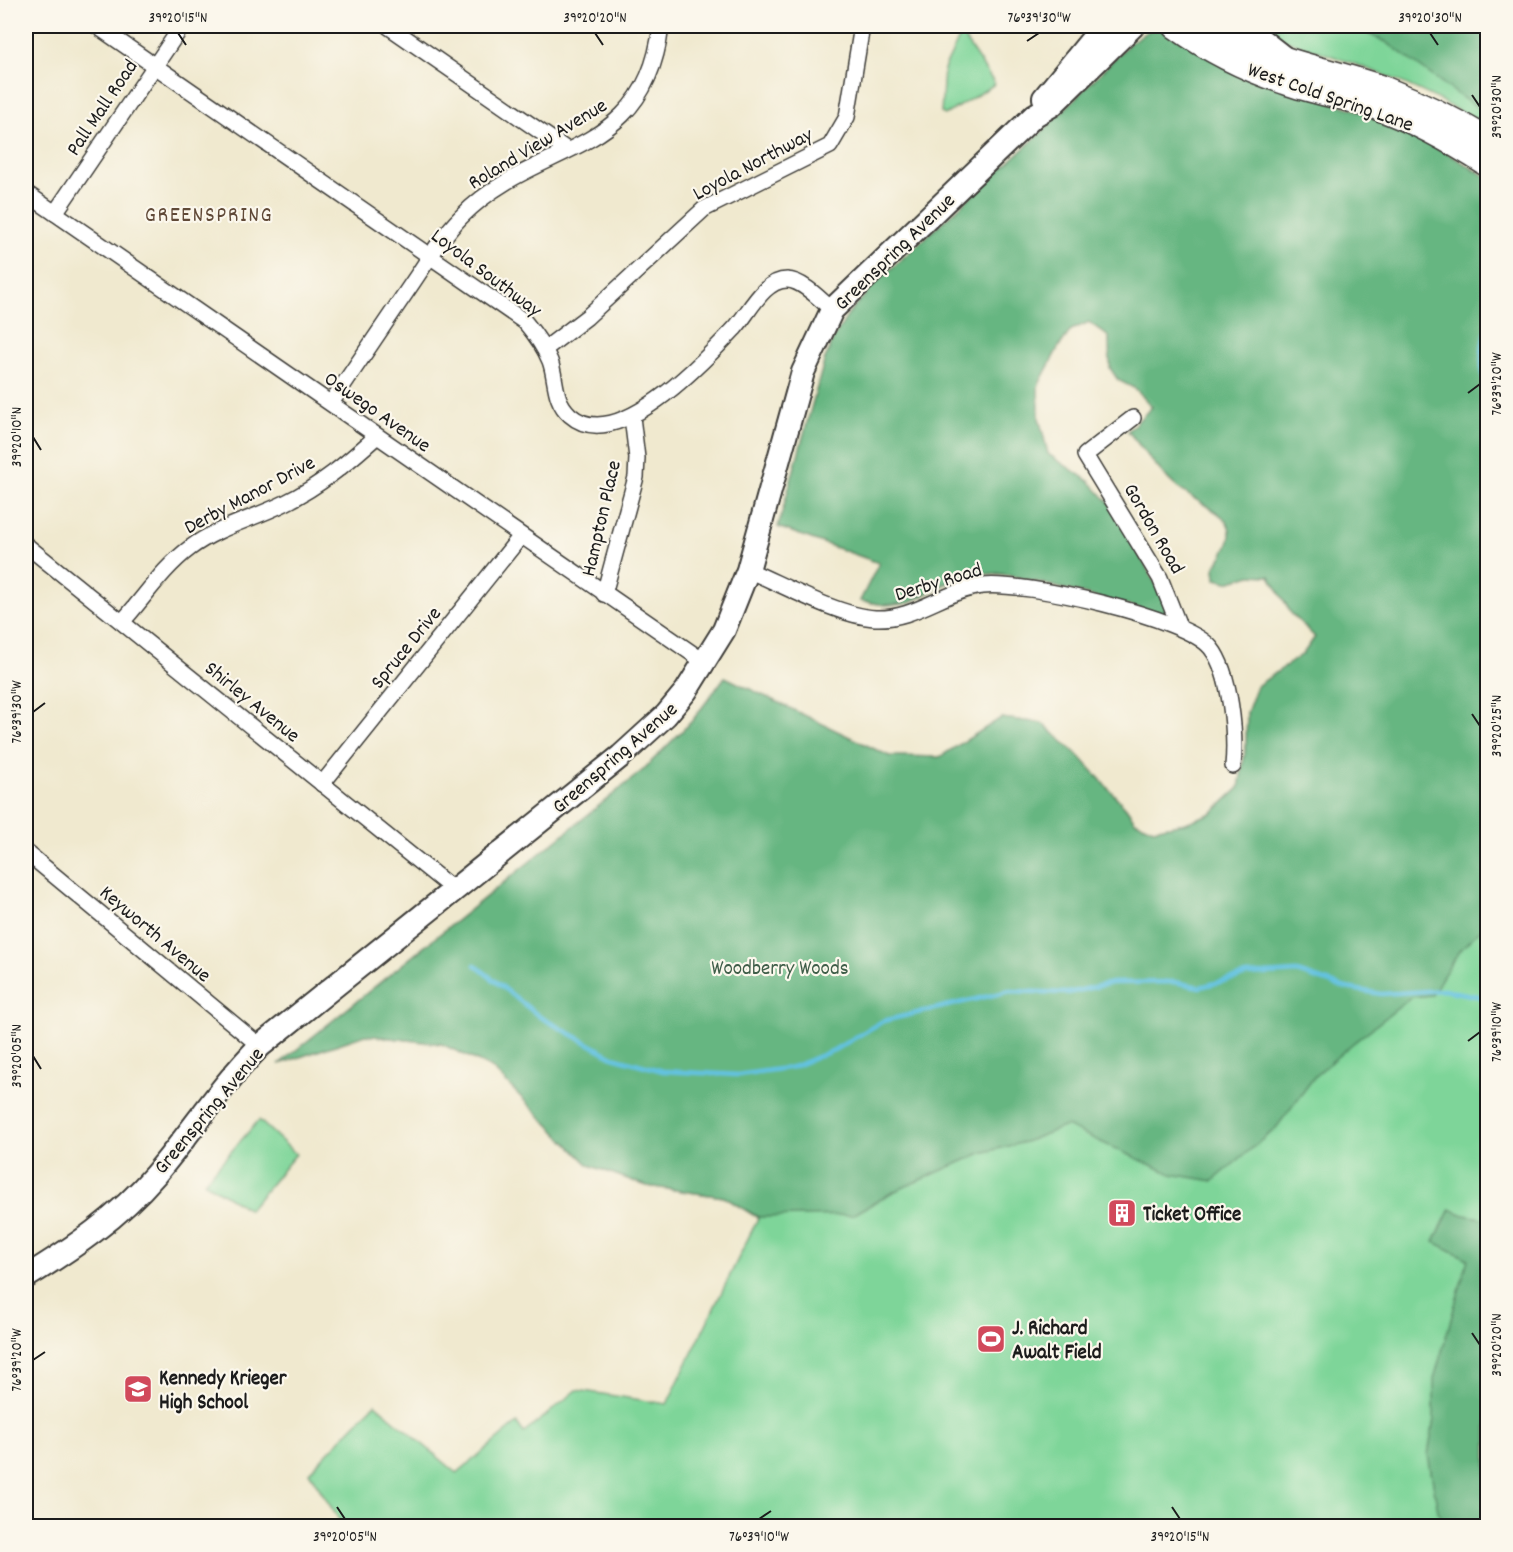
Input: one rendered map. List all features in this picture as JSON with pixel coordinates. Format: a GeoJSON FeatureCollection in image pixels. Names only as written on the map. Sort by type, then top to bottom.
{"type":"FeatureCollection","features":[{"type":"Feature","properties":{"kind":"main road","name":"Greenspring Avenue"},"geometry":{"type":"LineString","coordinates":[[1035,115],[1058,78],[1103,26]]}},
{"type":"Feature","properties":{"kind":"main road","name":"Greenspring Avenue"},"geometry":{"type":"LineString","coordinates":[[26,1277],[68,1251],[125,1207],[155,1176],[222,1087],[260,1047],[647,734],[686,691],[706,663],[737,602],[803,372],[832,309],[1035,115],[1052,105],[1134,26]]}},
{"type":"Feature","properties":{"kind":"main road","name":"West Cold Spring Lane"},"geometry":{"type":"LineString","coordinates":[[1175,26],[1202,44],[1244,66],[1284,82],[1378,108],[1420,127],[1488,165]]}},
{"type":"Feature","properties":{"kind":"main road","name":"West Cold Spring Lane"},"geometry":{"type":"LineString","coordinates":[[1210,26],[1266,55],[1384,89],[1430,108],[1488,140]]}},
{"type":"Feature","properties":{"kind":"main road"},"geometry":{"type":"LineString","coordinates":[[1251,26],[1260,39],[1292,63]]}},
{"type":"Feature","properties":{"kind":"street","name":"Loyola Southway"},"geometry":{"type":"LineString","coordinates":[[97,26],[525,322],[545,349],[557,396],[570,415],[588,425],[607,426],[632,417],[679,382],[736,327],[759,296],[779,281],[789,279],[798,283],[832,309]]}},
{"type":"Feature","properties":{"kind":"street","name":"Pall Mall Road"},"geometry":{"type":"LineString","coordinates":[[55,213],[182,26]]}},
{"type":"Feature","properties":{"kind":"street"},"geometry":{"type":"LineString","coordinates":[[388,26],[567,150]]}},
{"type":"Feature","properties":{"kind":"street","name":"Roland View Avenue"},"geometry":{"type":"LineString","coordinates":[[331,403],[451,228],[488,194],[607,130],[631,107],[651,71],[661,26]]}},
{"type":"Feature","properties":{"kind":"street","name":"Loyola Northway"},"geometry":{"type":"LineString","coordinates":[[545,349],[587,317],[704,209],[830,146],[848,117],[862,26]]}},
{"type":"Feature","properties":{"kind":"street","name":"Oswego Avenue"},"geometry":{"type":"LineString","coordinates":[[26,193],[706,663]]}},
{"type":"Feature","properties":{"kind":"street","name":"Hampton Place"},"geometry":{"type":"LineString","coordinates":[[604,594],[636,477],[637,459],[632,417]]}},
{"type":"Feature","properties":{"kind":"street","name":"Gordon Road"},"geometry":{"type":"LineString","coordinates":[[1133,418],[1085,455],[1160,578],[1179,627]]}},
{"type":"Feature","properties":{"kind":"street","name":"Derby Manor Drive"},"geometry":{"type":"LineString","coordinates":[[122,622],[167,569],[191,547],[225,528],[303,494],[345,465],[377,436]]}},
{"type":"Feature","properties":{"kind":"street","name":"Spruce Drive"},"geometry":{"type":"LineString","coordinates":[[322,783],[521,536]]}},
{"type":"Feature","properties":{"kind":"street","name":"Shirley Avenue"},"geometry":{"type":"LineString","coordinates":[[26,545],[454,890]]}},
{"type":"Feature","properties":{"kind":"street","name":"Derby Road"},"geometry":{"type":"LineString","coordinates":[[748,570],[839,608],[876,618],[912,612],[970,588],[1001,584],[1067,597],[1179,627],[1211,647],[1218,660],[1231,717],[1233,766]]}},
{"type":"Feature","properties":{"kind":"street","name":"Keyworth Avenue"},"geometry":{"type":"LineString","coordinates":[[26,852],[260,1047]]}},
{"type":"Feature","properties":{"kind":"green space"},"geometry":{"type":"Polygon","coordinates":[[[1261,26],[1487,26],[1487,129],[1436,98],[1353,63],[1268,34],[1261,26]]]}},
{"type":"Feature","properties":{"kind":"green space"},"geometry":{"type":"Polygon","coordinates":[[[1351,26],[1487,26],[1487,113],[1386,42],[1351,26]]]}},
{"type":"Feature","properties":{"kind":"green space","name":"Woodberry Woods"},"geometry":{"type":"Polygon","coordinates":[[[1160,29],[1251,75],[1487,177],[1487,1526],[343,1526],[309,1472],[375,1404],[457,1473],[517,1423],[524,1433],[577,1390],[667,1404],[758,1218],[724,1197],[647,1186],[589,1165],[492,1068],[442,1044],[365,1035],[279,1064],[642,771],[692,721],[725,677],[889,756],[940,757],[1001,718],[1042,723],[1080,757],[1135,821],[1153,829],[1186,823],[1212,813],[1239,788],[1246,746],[1247,713],[1257,686],[1303,654],[1315,637],[1291,613],[1270,576],[1251,575],[1227,582],[1216,579],[1215,566],[1226,549],[1230,536],[1229,526],[1214,510],[1170,481],[1128,431],[1152,407],[1136,389],[1118,380],[1110,368],[1109,337],[1089,322],[1071,330],[1058,348],[1038,386],[1039,418],[1048,454],[1090,482],[1114,601],[1026,578],[991,574],[957,579],[904,604],[860,601],[879,563],[778,527],[824,362],[834,337],[850,312],[880,279],[1044,130],[1131,42],[1148,31],[1160,29]]]}},
{"type":"Feature","properties":{"kind":"green space","name":"Woodberry Woods"},"geometry":{"type":"Polygon","coordinates":[[[1160,29],[1251,75],[1359,111],[1420,137],[1487,177],[1487,925],[1463,948],[1432,995],[1412,997],[1352,1044],[1315,1076],[1276,1128],[1213,1181],[1171,1174],[1066,1126],[1025,1142],[981,1153],[893,1192],[853,1215],[758,1217],[724,1197],[647,1186],[589,1165],[492,1068],[442,1044],[365,1035],[279,1064],[642,771],[692,721],[725,677],[889,756],[940,757],[1001,718],[1042,723],[1080,757],[1135,821],[1153,829],[1186,823],[1212,813],[1239,788],[1246,746],[1247,713],[1257,686],[1303,654],[1315,637],[1291,613],[1270,576],[1251,575],[1227,582],[1216,579],[1215,566],[1226,549],[1230,536],[1229,526],[1214,510],[1170,481],[1128,431],[1152,407],[1136,389],[1118,380],[1110,368],[1109,337],[1089,322],[1071,330],[1058,348],[1038,386],[1039,418],[1048,454],[1090,482],[1112,506],[1169,608],[1169,616],[1002,573],[972,575],[936,587],[909,603],[885,605],[860,601],[879,563],[778,527],[824,362],[834,337],[850,312],[880,279],[1044,130],[1131,42],[1148,31],[1160,29]]]}},
{"type":"Feature","properties":{"kind":"green space"},"geometry":{"type":"Polygon","coordinates":[[[961,34],[995,84],[945,115],[941,113],[944,69],[961,34]]]}},
{"type":"Feature","properties":{"kind":"green space"},"geometry":{"type":"Polygon","coordinates":[[[259,1120],[296,1154],[249,1210],[204,1182],[259,1120]]]}},
{"type":"Feature","properties":{"kind":"green space"},"geometry":{"type":"Polygon","coordinates":[[[1450,1209],[1464,1215],[1487,1219],[1487,1526],[1446,1526],[1438,1511],[1428,1455],[1434,1418],[1434,1379],[1468,1259],[1434,1242],[1450,1209]]]}},
{"type":"Feature","properties":{"kind":"waterway"},"geometry":{"type":"LineString","coordinates":[[1488,328],[1483,344],[1482,361],[1488,394]]}},
{"type":"Feature","properties":{"kind":"waterway"},"geometry":{"type":"LineString","coordinates":[[475,965],[540,1017],[613,1057],[663,1071],[738,1075],[793,1067],[834,1050],[883,1021],[1010,991],[1068,993],[1112,983],[1174,982],[1200,987],[1247,975],[1297,972],[1346,988],[1381,994],[1444,990],[1488,998]]}},
{"type":"Feature","properties":{"kind":"place","name":"Ticket Office"},"geometry":{"type":"Point","coordinates":[1122,1213]}},
{"type":"Feature","properties":{"kind":"place","name":"J. Richard Awalt Field"},"geometry":{"type":"Point","coordinates":[991,1339]}},
{"type":"Feature","properties":{"kind":"place","name":"Kennedy Krieger High School"},"geometry":{"type":"Point","coordinates":[138,1389]}},
{"type":"Feature","properties":{"kind":"district","name":"GREENSPRING"},"geometry":{"type":"Point","coordinates":[209,213]}}]}
